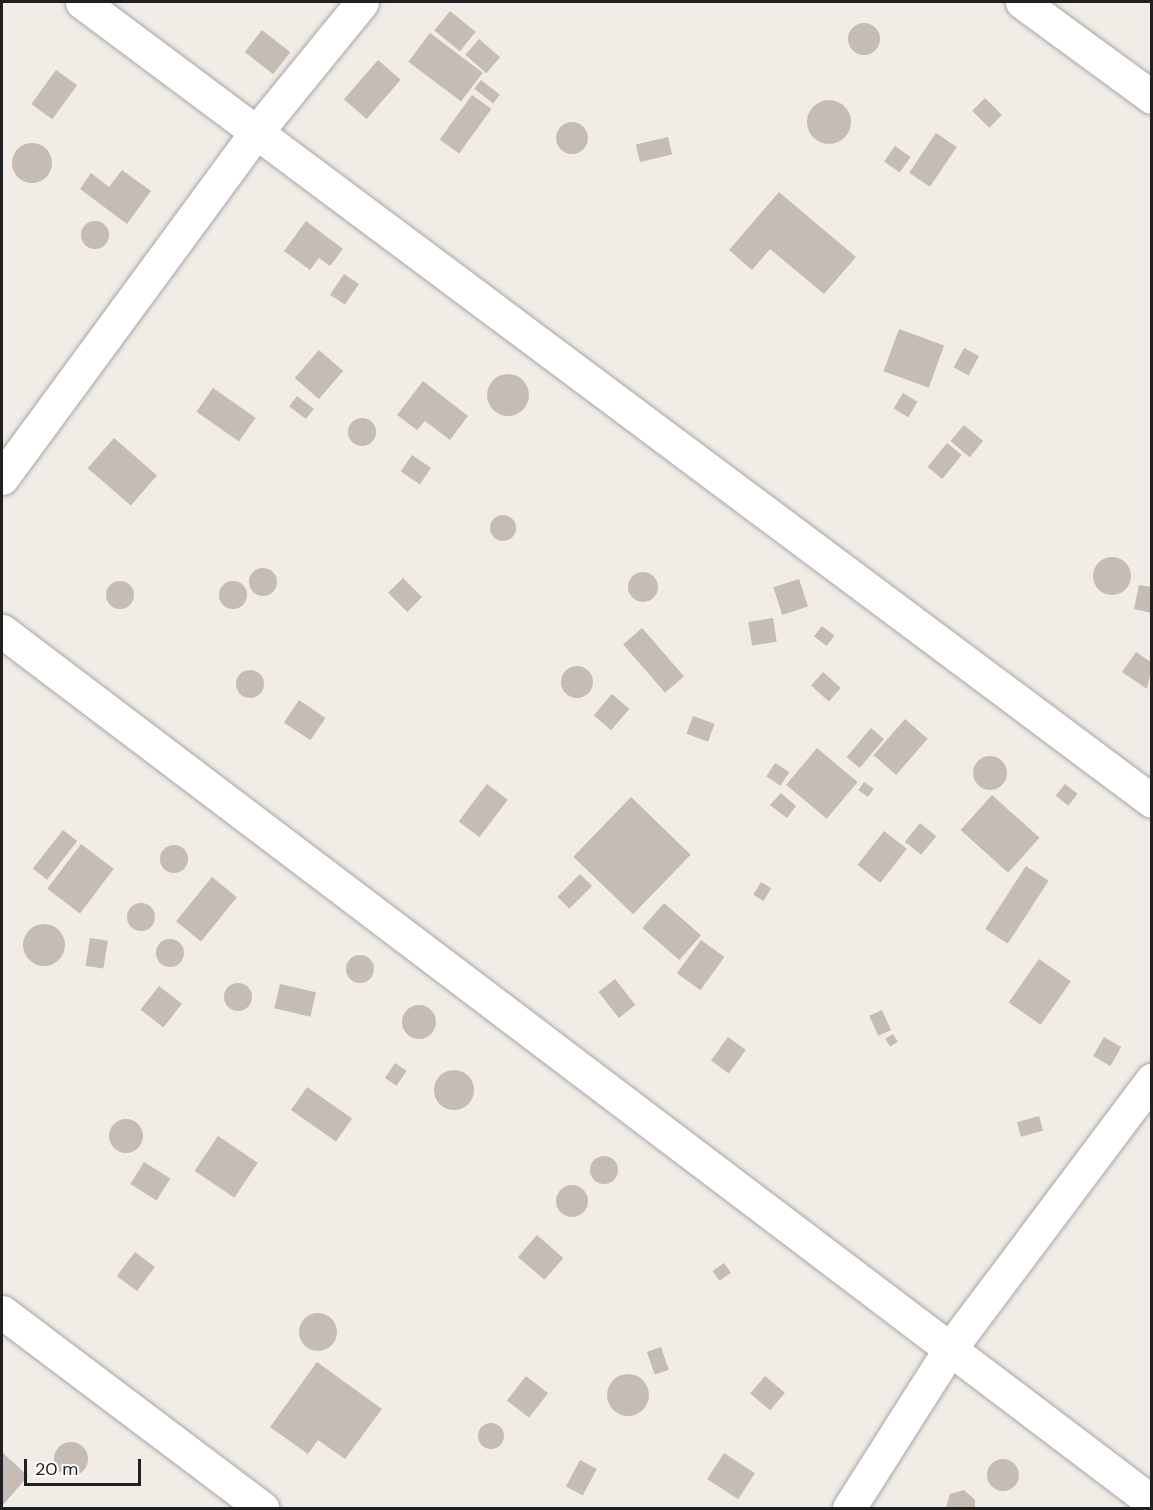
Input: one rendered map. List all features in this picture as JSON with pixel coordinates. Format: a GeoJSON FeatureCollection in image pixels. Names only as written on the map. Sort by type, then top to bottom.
{"type":"FeatureCollection","features":[{"type":"Feature","properties":{"kind":"street"},"geometry":{"type":"LineString","coordinates":[[82,2],[254,135],[1152,801]]}},
{"type":"Feature","properties":{"kind":"street"},"geometry":{"type":"LineString","coordinates":[[2,478],[254,135],[362,2]]}},
{"type":"Feature","properties":{"kind":"street"},"geometry":{"type":"LineString","coordinates":[[1022,2],[1152,97]]}},
{"type":"Feature","properties":{"kind":"street"},"geometry":{"type":"LineString","coordinates":[[2,632],[952,1346],[1152,1502]]}},
{"type":"Feature","properties":{"kind":"street"},"geometry":{"type":"LineString","coordinates":[[849,1509],[952,1346],[1152,1080]]}},
{"type":"Feature","properties":{"kind":"street"},"geometry":{"type":"LineString","coordinates":[[2,1312],[262,1509]]}},
{"type":"Feature","properties":{"kind":"building"},"geometry":{"type":"Polygon","coordinates":[[[450,11],[476,32],[460,51],[434,30],[450,11]]]}},
{"type":"Feature","properties":{"kind":"building"},"geometry":{"type":"Polygon","coordinates":[[[864,23],[875,28],[880,39],[875,50],[864,55],[853,50],[848,39],[853,28],[864,23]]]}},
{"type":"Feature","properties":{"kind":"building"},"geometry":{"type":"Polygon","coordinates":[[[262,30],[290,52],[273,74],[245,52],[262,30]]]}},
{"type":"Feature","properties":{"kind":"building"},"geometry":{"type":"Polygon","coordinates":[[[430,33],[483,73],[461,101],[408,62],[430,33]]]}},
{"type":"Feature","properties":{"kind":"building"},"geometry":{"type":"Polygon","coordinates":[[[479,39],[500,57],[486,73],[465,55],[479,39]]]}},
{"type":"Feature","properties":{"kind":"building"},"geometry":{"type":"Polygon","coordinates":[[[378,60],[401,80],[367,119],[344,99],[378,60]]]}},
{"type":"Feature","properties":{"kind":"building"},"geometry":{"type":"Polygon","coordinates":[[[56,70],[77,85],[52,119],[31,104],[56,70]]]}},
{"type":"Feature","properties":{"kind":"building"},"geometry":{"type":"Polygon","coordinates":[[[481,80],[500,95],[493,103],[474,89],[481,80]]]}},
{"type":"Feature","properties":{"kind":"building"},"geometry":{"type":"Polygon","coordinates":[[[472,95],[491,109],[459,154],[440,139],[472,95]]]}},
{"type":"Feature","properties":{"kind":"building"},"geometry":{"type":"Polygon","coordinates":[[[985,98],[1002,115],[989,128],[972,111],[985,98]]]}},
{"type":"Feature","properties":{"kind":"building"},"geometry":{"type":"Polygon","coordinates":[[[829,100],[838,101],[845,106],[850,113],[850,131],[845,138],[838,143],[829,144],[820,143],[813,138],[808,131],[807,122],[808,113],[813,106],[820,101],[829,100]]]}},
{"type":"Feature","properties":{"kind":"building"},"geometry":{"type":"Polygon","coordinates":[[[572,122],[583,127],[588,138],[583,149],[572,154],[561,149],[556,138],[561,127],[572,122]]]}},
{"type":"Feature","properties":{"kind":"building"},"geometry":{"type":"Polygon","coordinates":[[[936,133],[957,147],[930,187],[909,173],[936,133]]]}},
{"type":"Feature","properties":{"kind":"building"},"geometry":{"type":"Polygon","coordinates":[[[668,137],[672,155],[640,162],[636,144],[668,137]]]}},
{"type":"Feature","properties":{"kind":"building"},"geometry":{"type":"Polygon","coordinates":[[[32,143],[46,149],[52,163],[46,177],[32,183],[18,177],[12,163],[18,149],[32,143]]]}},
{"type":"Feature","properties":{"kind":"building"},"geometry":{"type":"Polygon","coordinates":[[[895,146],[911,157],[900,172],[884,162],[895,146]]]}},
{"type":"Feature","properties":{"kind":"building"},"geometry":{"type":"Polygon","coordinates":[[[122,170],[151,191],[127,224],[80,189],[91,173],[109,187],[122,170]]]}},
{"type":"Feature","properties":{"kind":"building"},"geometry":{"type":"Polygon","coordinates":[[[779,192],[856,257],[824,294],[770,249],[752,270],[729,250],[779,192]]]}},
{"type":"Feature","properties":{"kind":"building"},"geometry":{"type":"Polygon","coordinates":[[[95,221],[105,225],[109,235],[105,245],[95,249],[85,245],[81,235],[85,225],[95,221]]]}},
{"type":"Feature","properties":{"kind":"building"},"geometry":{"type":"Polygon","coordinates":[[[306,221],[343,249],[330,266],[319,258],[310,270],[284,251],[306,221]]]}},
{"type":"Feature","properties":{"kind":"building"},"geometry":{"type":"Polygon","coordinates":[[[344,274],[359,284],[345,305],[330,295],[344,274]]]}},
{"type":"Feature","properties":{"kind":"building"},"geometry":{"type":"Polygon","coordinates":[[[899,329],[944,345],[929,388],[884,371],[899,329]]]}},
{"type":"Feature","properties":{"kind":"building"},"geometry":{"type":"Polygon","coordinates":[[[964,348],[979,356],[969,375],[954,367],[964,348]]]}},
{"type":"Feature","properties":{"kind":"building"},"geometry":{"type":"Polygon","coordinates":[[[319,350],[343,371],[319,399],[295,378],[319,350]]]}},
{"type":"Feature","properties":{"kind":"building"},"geometry":{"type":"Polygon","coordinates":[[[508,374],[523,380],[529,395],[523,410],[508,416],[493,410],[487,395],[493,380],[508,374]]]}},
{"type":"Feature","properties":{"kind":"building"},"geometry":{"type":"Polygon","coordinates":[[[423,381],[468,416],[450,440],[425,421],[417,430],[397,415],[423,381]]]}},
{"type":"Feature","properties":{"kind":"building"},"geometry":{"type":"Polygon","coordinates":[[[213,388],[256,418],[239,442],[196,412],[213,388]]]}},
{"type":"Feature","properties":{"kind":"building"},"geometry":{"type":"Polygon","coordinates":[[[903,393],[918,402],[908,417],[894,408],[903,393]]]}},
{"type":"Feature","properties":{"kind":"building"},"geometry":{"type":"Polygon","coordinates":[[[297,396],[314,409],[306,419],[289,406],[297,396]]]}},
{"type":"Feature","properties":{"kind":"building"},"geometry":{"type":"Polygon","coordinates":[[[362,418],[372,422],[376,432],[372,442],[362,446],[352,442],[348,432],[352,422],[362,418]]]}},
{"type":"Feature","properties":{"kind":"building"},"geometry":{"type":"Polygon","coordinates":[[[964,425],[983,441],[970,457],[951,441],[964,425]]]}},
{"type":"Feature","properties":{"kind":"building"},"geometry":{"type":"Polygon","coordinates":[[[114,438],[157,475],[131,506],[88,468],[114,438]]]}},
{"type":"Feature","properties":{"kind":"building"},"geometry":{"type":"Polygon","coordinates":[[[947,443],[962,455],[942,479],[927,467],[947,443]]]}},
{"type":"Feature","properties":{"kind":"building"},"geometry":{"type":"Polygon","coordinates":[[[412,455],[431,468],[420,484],[401,472],[412,455]]]}},
{"type":"Feature","properties":{"kind":"building"},"geometry":{"type":"Polygon","coordinates":[[[503,515],[512,519],[516,528],[512,537],[503,541],[494,537],[490,528],[494,519],[503,515]]]}},
{"type":"Feature","properties":{"kind":"building"},"geometry":{"type":"Polygon","coordinates":[[[1112,557],[1126,562],[1131,576],[1126,590],[1112,595],[1098,590],[1093,576],[1098,562],[1112,557]]]}},
{"type":"Feature","properties":{"kind":"building"},"geometry":{"type":"Polygon","coordinates":[[[263,568],[273,572],[277,582],[273,592],[263,596],[253,592],[249,582],[253,572],[263,568]]]}},
{"type":"Feature","properties":{"kind":"building"},"geometry":{"type":"Polygon","coordinates":[[[643,572],[654,576],[658,587],[654,598],[643,602],[632,598],[628,587],[632,576],[643,572]]]}},
{"type":"Feature","properties":{"kind":"building"},"geometry":{"type":"Polygon","coordinates":[[[403,578],[422,597],[407,612],[388,593],[403,578]]]}},
{"type":"Feature","properties":{"kind":"building"},"geometry":{"type":"Polygon","coordinates":[[[799,579],[808,607],[782,615],[773,587],[799,579]]]}},
{"type":"Feature","properties":{"kind":"building"},"geometry":{"type":"Polygon","coordinates":[[[120,581],[130,585],[134,595],[130,605],[120,609],[110,605],[106,595],[110,585],[120,581]]]}},
{"type":"Feature","properties":{"kind":"building"},"geometry":{"type":"Polygon","coordinates":[[[233,581],[243,585],[247,595],[243,605],[233,609],[223,605],[219,595],[223,585],[233,581]]]}},
{"type":"Feature","properties":{"kind":"building"},"geometry":{"type":"Polygon","coordinates":[[[1139,585],[1152,587],[1152,613],[1134,609],[1139,585]]]}},
{"type":"Feature","properties":{"kind":"building"},"geometry":{"type":"Polygon","coordinates":[[[773,618],[777,642],[752,646],[748,622],[773,618]]]}},
{"type":"Feature","properties":{"kind":"building"},"geometry":{"type":"Polygon","coordinates":[[[822,626],[835,636],[827,646],[814,636],[822,626]]]}},
{"type":"Feature","properties":{"kind":"building"},"geometry":{"type":"Polygon","coordinates":[[[642,628],[684,676],[665,693],[623,644],[642,628]]]}},
{"type":"Feature","properties":{"kind":"building"},"geometry":{"type":"Polygon","coordinates":[[[1136,652],[1152,663],[1147,689],[1122,672],[1136,652]]]}},
{"type":"Feature","properties":{"kind":"building"},"geometry":{"type":"Polygon","coordinates":[[[577,666],[589,670],[593,682],[589,694],[577,698],[565,694],[561,682],[565,670],[577,666]]]}},
{"type":"Feature","properties":{"kind":"building"},"geometry":{"type":"Polygon","coordinates":[[[250,670],[260,674],[264,684],[260,694],[250,698],[240,694],[236,684],[240,674],[250,670]]]}},
{"type":"Feature","properties":{"kind":"building"},"geometry":{"type":"Polygon","coordinates":[[[823,672],[841,688],[829,701],[811,685],[823,672]]]}},
{"type":"Feature","properties":{"kind":"building"},"geometry":{"type":"Polygon","coordinates":[[[612,694],[629,709],[611,730],[594,715],[612,694]]]}},
{"type":"Feature","properties":{"kind":"building"},"geometry":{"type":"Polygon","coordinates":[[[299,700],[326,718],[310,740],[284,722],[299,700]]]}},
{"type":"Feature","properties":{"kind":"building"},"geometry":{"type":"Polygon","coordinates":[[[693,716],[715,724],[708,742],[687,734],[693,716]]]}},
{"type":"Feature","properties":{"kind":"building"},"geometry":{"type":"Polygon","coordinates":[[[905,719],[928,739],[896,775],[874,755],[905,719]]]}},
{"type":"Feature","properties":{"kind":"building"},"geometry":{"type":"Polygon","coordinates":[[[871,728],[884,739],[860,768],[847,757],[871,728]]]}},
{"type":"Feature","properties":{"kind":"building"},"geometry":{"type":"Polygon","coordinates":[[[817,748],[858,782],[827,819],[786,785],[817,748]]]}},
{"type":"Feature","properties":{"kind":"building"},"geometry":{"type":"Polygon","coordinates":[[[990,756],[1002,761],[1007,773],[1002,785],[990,790],[978,785],[973,773],[978,761],[990,756]]]}},
{"type":"Feature","properties":{"kind":"building"},"geometry":{"type":"Polygon","coordinates":[[[775,763],[789,772],[781,786],[766,776],[775,763]]]}},
{"type":"Feature","properties":{"kind":"building"},"geometry":{"type":"Polygon","coordinates":[[[864,782],[874,789],[868,797],[858,790],[864,782]]]}},
{"type":"Feature","properties":{"kind":"building"},"geometry":{"type":"Polygon","coordinates":[[[487,784],[508,800],[479,837],[459,822],[487,784]]]}},
{"type":"Feature","properties":{"kind":"building"},"geometry":{"type":"Polygon","coordinates":[[[1065,784],[1078,794],[1068,806],[1056,796],[1065,784]]]}},
{"type":"Feature","properties":{"kind":"building"},"geometry":{"type":"Polygon","coordinates":[[[781,793],[796,806],[787,818],[770,805],[781,793]]]}},
{"type":"Feature","properties":{"kind":"building"},"geometry":{"type":"Polygon","coordinates":[[[992,795],[1040,838],[1008,873],[961,830],[992,795]]]}},
{"type":"Feature","properties":{"kind":"building"},"geometry":{"type":"Polygon","coordinates":[[[631,797],[691,855],[633,914],[573,857],[631,797]]]}},
{"type":"Feature","properties":{"kind":"building"},"geometry":{"type":"Polygon","coordinates":[[[920,823],[936,836],[921,855],[905,842],[920,823]]]}},
{"type":"Feature","properties":{"kind":"building"},"geometry":{"type":"Polygon","coordinates":[[[63,830],[77,841],[47,880],[33,869],[63,830]]]}},
{"type":"Feature","properties":{"kind":"building"},"geometry":{"type":"Polygon","coordinates":[[[884,831],[907,849],[880,883],[858,865],[884,831]]]}},
{"type":"Feature","properties":{"kind":"building"},"geometry":{"type":"Polygon","coordinates":[[[81,844],[114,869],[80,913],[47,889],[81,844]]]}},
{"type":"Feature","properties":{"kind":"building"},"geometry":{"type":"Polygon","coordinates":[[[174,845],[184,849],[188,859],[184,869],[174,873],[164,869],[160,859],[164,849],[174,845]]]}},
{"type":"Feature","properties":{"kind":"building"},"geometry":{"type":"Polygon","coordinates":[[[1026,866],[1049,881],[1008,944],[985,929],[1026,866]]]}},
{"type":"Feature","properties":{"kind":"building"},"geometry":{"type":"Polygon","coordinates":[[[580,874],[592,886],[569,909],[557,897],[580,874]]]}},
{"type":"Feature","properties":{"kind":"building"},"geometry":{"type":"Polygon","coordinates":[[[212,877],[237,897],[201,941],[176,921],[212,877]]]}},
{"type":"Feature","properties":{"kind":"building"},"geometry":{"type":"Polygon","coordinates":[[[761,882],[771,888],[764,901],[753,895],[761,882]]]}},
{"type":"Feature","properties":{"kind":"building"},"geometry":{"type":"Polygon","coordinates":[[[141,903],[151,907],[155,917],[151,927],[141,931],[131,927],[127,917],[131,907],[141,903]]]}},
{"type":"Feature","properties":{"kind":"building"},"geometry":{"type":"Polygon","coordinates":[[[664,903],[701,935],[679,960],[642,928],[664,903]]]}},
{"type":"Feature","properties":{"kind":"building"},"geometry":{"type":"Polygon","coordinates":[[[44,924],[59,930],[65,945],[59,960],[44,966],[29,960],[23,945],[29,930],[44,924]]]}},
{"type":"Feature","properties":{"kind":"building"},"geometry":{"type":"Polygon","coordinates":[[[90,938],[108,941],[103,968],[86,966],[90,938]]]}},
{"type":"Feature","properties":{"kind":"building"},"geometry":{"type":"Polygon","coordinates":[[[170,939],[180,943],[184,953],[180,963],[170,967],[160,963],[156,953],[160,943],[170,939]]]}},
{"type":"Feature","properties":{"kind":"building"},"geometry":{"type":"Polygon","coordinates":[[[701,940],[724,957],[700,990],[677,973],[701,940]]]}},
{"type":"Feature","properties":{"kind":"building"},"geometry":{"type":"Polygon","coordinates":[[[360,955],[370,959],[374,969],[370,979],[360,983],[350,979],[346,969],[350,959],[360,955]]]}},
{"type":"Feature","properties":{"kind":"building"},"geometry":{"type":"Polygon","coordinates":[[[1039,959],[1071,981],[1041,1025],[1009,1002],[1039,959]]]}},
{"type":"Feature","properties":{"kind":"building"},"geometry":{"type":"Polygon","coordinates":[[[615,979],[635,1005],[619,1018],[598,992],[615,979]]]}},
{"type":"Feature","properties":{"kind":"building"},"geometry":{"type":"Polygon","coordinates":[[[238,983],[248,987],[252,997],[248,1007],[238,1011],[228,1007],[224,997],[228,987],[238,983]]]}},
{"type":"Feature","properties":{"kind":"building"},"geometry":{"type":"Polygon","coordinates":[[[280,984],[316,992],[310,1017],[274,1008],[280,984]]]}},
{"type":"Feature","properties":{"kind":"building"},"geometry":{"type":"Polygon","coordinates":[[[159,986],[182,1004],[163,1027],[141,1010],[159,986]]]}},
{"type":"Feature","properties":{"kind":"building"},"geometry":{"type":"Polygon","coordinates":[[[419,1005],[431,1010],[436,1022],[431,1034],[419,1039],[407,1034],[402,1022],[407,1010],[419,1005]]]}},
{"type":"Feature","properties":{"kind":"building"},"geometry":{"type":"Polygon","coordinates":[[[882,1010],[891,1030],[878,1036],[869,1016],[882,1010]]]}},
{"type":"Feature","properties":{"kind":"building"},"geometry":{"type":"Polygon","coordinates":[[[893,1034],[898,1042],[890,1046],[885,1039],[893,1034]]]}},
{"type":"Feature","properties":{"kind":"building"},"geometry":{"type":"Polygon","coordinates":[[[728,1037],[746,1050],[729,1073],[711,1060],[728,1037]]]}},
{"type":"Feature","properties":{"kind":"building"},"geometry":{"type":"Polygon","coordinates":[[[1104,1037],[1121,1047],[1110,1066],[1093,1056],[1104,1037]]]}},
{"type":"Feature","properties":{"kind":"building"},"geometry":{"type":"Polygon","coordinates":[[[395,1063],[407,1071],[397,1086],[385,1078],[395,1063]]]}},
{"type":"Feature","properties":{"kind":"building"},"geometry":{"type":"Polygon","coordinates":[[[454,1070],[468,1076],[474,1090],[468,1104],[454,1110],[440,1104],[434,1090],[440,1076],[454,1070]]]}},
{"type":"Feature","properties":{"kind":"building"},"geometry":{"type":"Polygon","coordinates":[[[307,1087],[352,1119],[336,1141],[291,1110],[307,1087]]]}},
{"type":"Feature","properties":{"kind":"building"},"geometry":{"type":"Polygon","coordinates":[[[1039,1116],[1043,1130],[1021,1137],[1017,1122],[1039,1116]]]}},
{"type":"Feature","properties":{"kind":"building"},"geometry":{"type":"Polygon","coordinates":[[[126,1119],[138,1124],[143,1136],[138,1148],[126,1153],[114,1148],[109,1136],[114,1124],[126,1119]]]}},
{"type":"Feature","properties":{"kind":"building"},"geometry":{"type":"Polygon","coordinates":[[[218,1136],[258,1163],[234,1198],[195,1171],[218,1136]]]}},
{"type":"Feature","properties":{"kind":"building"},"geometry":{"type":"Polygon","coordinates":[[[604,1156],[614,1160],[618,1170],[614,1180],[604,1184],[594,1180],[590,1170],[594,1160],[604,1156]]]}},
{"type":"Feature","properties":{"kind":"building"},"geometry":{"type":"Polygon","coordinates":[[[144,1162],[170,1178],[157,1200],[130,1184],[144,1162]]]}},
{"type":"Feature","properties":{"kind":"building"},"geometry":{"type":"Polygon","coordinates":[[[572,1185],[583,1190],[588,1201],[583,1212],[572,1217],[561,1212],[556,1201],[561,1190],[572,1185]]]}},
{"type":"Feature","properties":{"kind":"building"},"geometry":{"type":"Polygon","coordinates":[[[537,1235],[563,1258],[544,1280],[518,1257],[537,1235]]]}},
{"type":"Feature","properties":{"kind":"building"},"geometry":{"type":"Polygon","coordinates":[[[135,1252],[155,1267],[137,1291],[117,1276],[135,1252]]]}},
{"type":"Feature","properties":{"kind":"building"},"geometry":{"type":"Polygon","coordinates":[[[724,1263],[731,1273],[719,1281],[713,1271],[724,1263]]]}},
{"type":"Feature","properties":{"kind":"building"},"geometry":{"type":"Polygon","coordinates":[[[318,1313],[331,1319],[337,1332],[331,1345],[318,1351],[305,1345],[299,1332],[305,1319],[318,1313]]]}},
{"type":"Feature","properties":{"kind":"building"},"geometry":{"type":"Polygon","coordinates":[[[661,1347],[669,1370],[655,1375],[647,1352],[661,1347]]]}},
{"type":"Feature","properties":{"kind":"building"},"geometry":{"type":"Polygon","coordinates":[[[317,1362],[382,1409],[345,1459],[318,1440],[308,1454],[270,1427],[317,1362]]]}},
{"type":"Feature","properties":{"kind":"building"},"geometry":{"type":"Polygon","coordinates":[[[628,1374],[643,1380],[649,1395],[643,1410],[628,1416],[613,1410],[607,1395],[613,1380],[628,1374]]]}},
{"type":"Feature","properties":{"kind":"building"},"geometry":{"type":"Polygon","coordinates":[[[526,1376],[548,1393],[529,1418],[507,1400],[526,1376]]]}},
{"type":"Feature","properties":{"kind":"building"},"geometry":{"type":"Polygon","coordinates":[[[765,1376],[785,1393],[770,1410],[750,1394],[765,1376]]]}},
{"type":"Feature","properties":{"kind":"building"},"geometry":{"type":"Polygon","coordinates":[[[491,1423],[500,1427],[504,1436],[500,1445],[491,1449],[482,1445],[478,1436],[482,1427],[491,1423]]]}},
{"type":"Feature","properties":{"kind":"building"},"geometry":{"type":"Polygon","coordinates":[[[71,1442],[83,1447],[88,1459],[83,1471],[71,1476],[59,1471],[54,1459],[59,1447],[71,1442]]]}},
{"type":"Feature","properties":{"kind":"building"},"geometry":{"type":"Polygon","coordinates":[[[2,1452],[28,1476],[2,1506],[2,1452]]]}},
{"type":"Feature","properties":{"kind":"building"},"geometry":{"type":"Polygon","coordinates":[[[724,1453],[755,1473],[738,1499],[707,1479],[724,1453]]]}},
{"type":"Feature","properties":{"kind":"building"},"geometry":{"type":"Polygon","coordinates":[[[1003,1459],[1015,1463],[1019,1475],[1015,1487],[1003,1491],[991,1487],[987,1475],[991,1463],[1003,1459]]]}},
{"type":"Feature","properties":{"kind":"building"},"geometry":{"type":"Polygon","coordinates":[[[580,1460],[597,1469],[583,1495],[566,1486],[580,1460]]]}},
{"type":"Feature","properties":{"kind":"building"},"geometry":{"type":"Polygon","coordinates":[[[964,1490],[975,1500],[975,1508],[946,1508],[950,1494],[964,1490]]]}}]}
